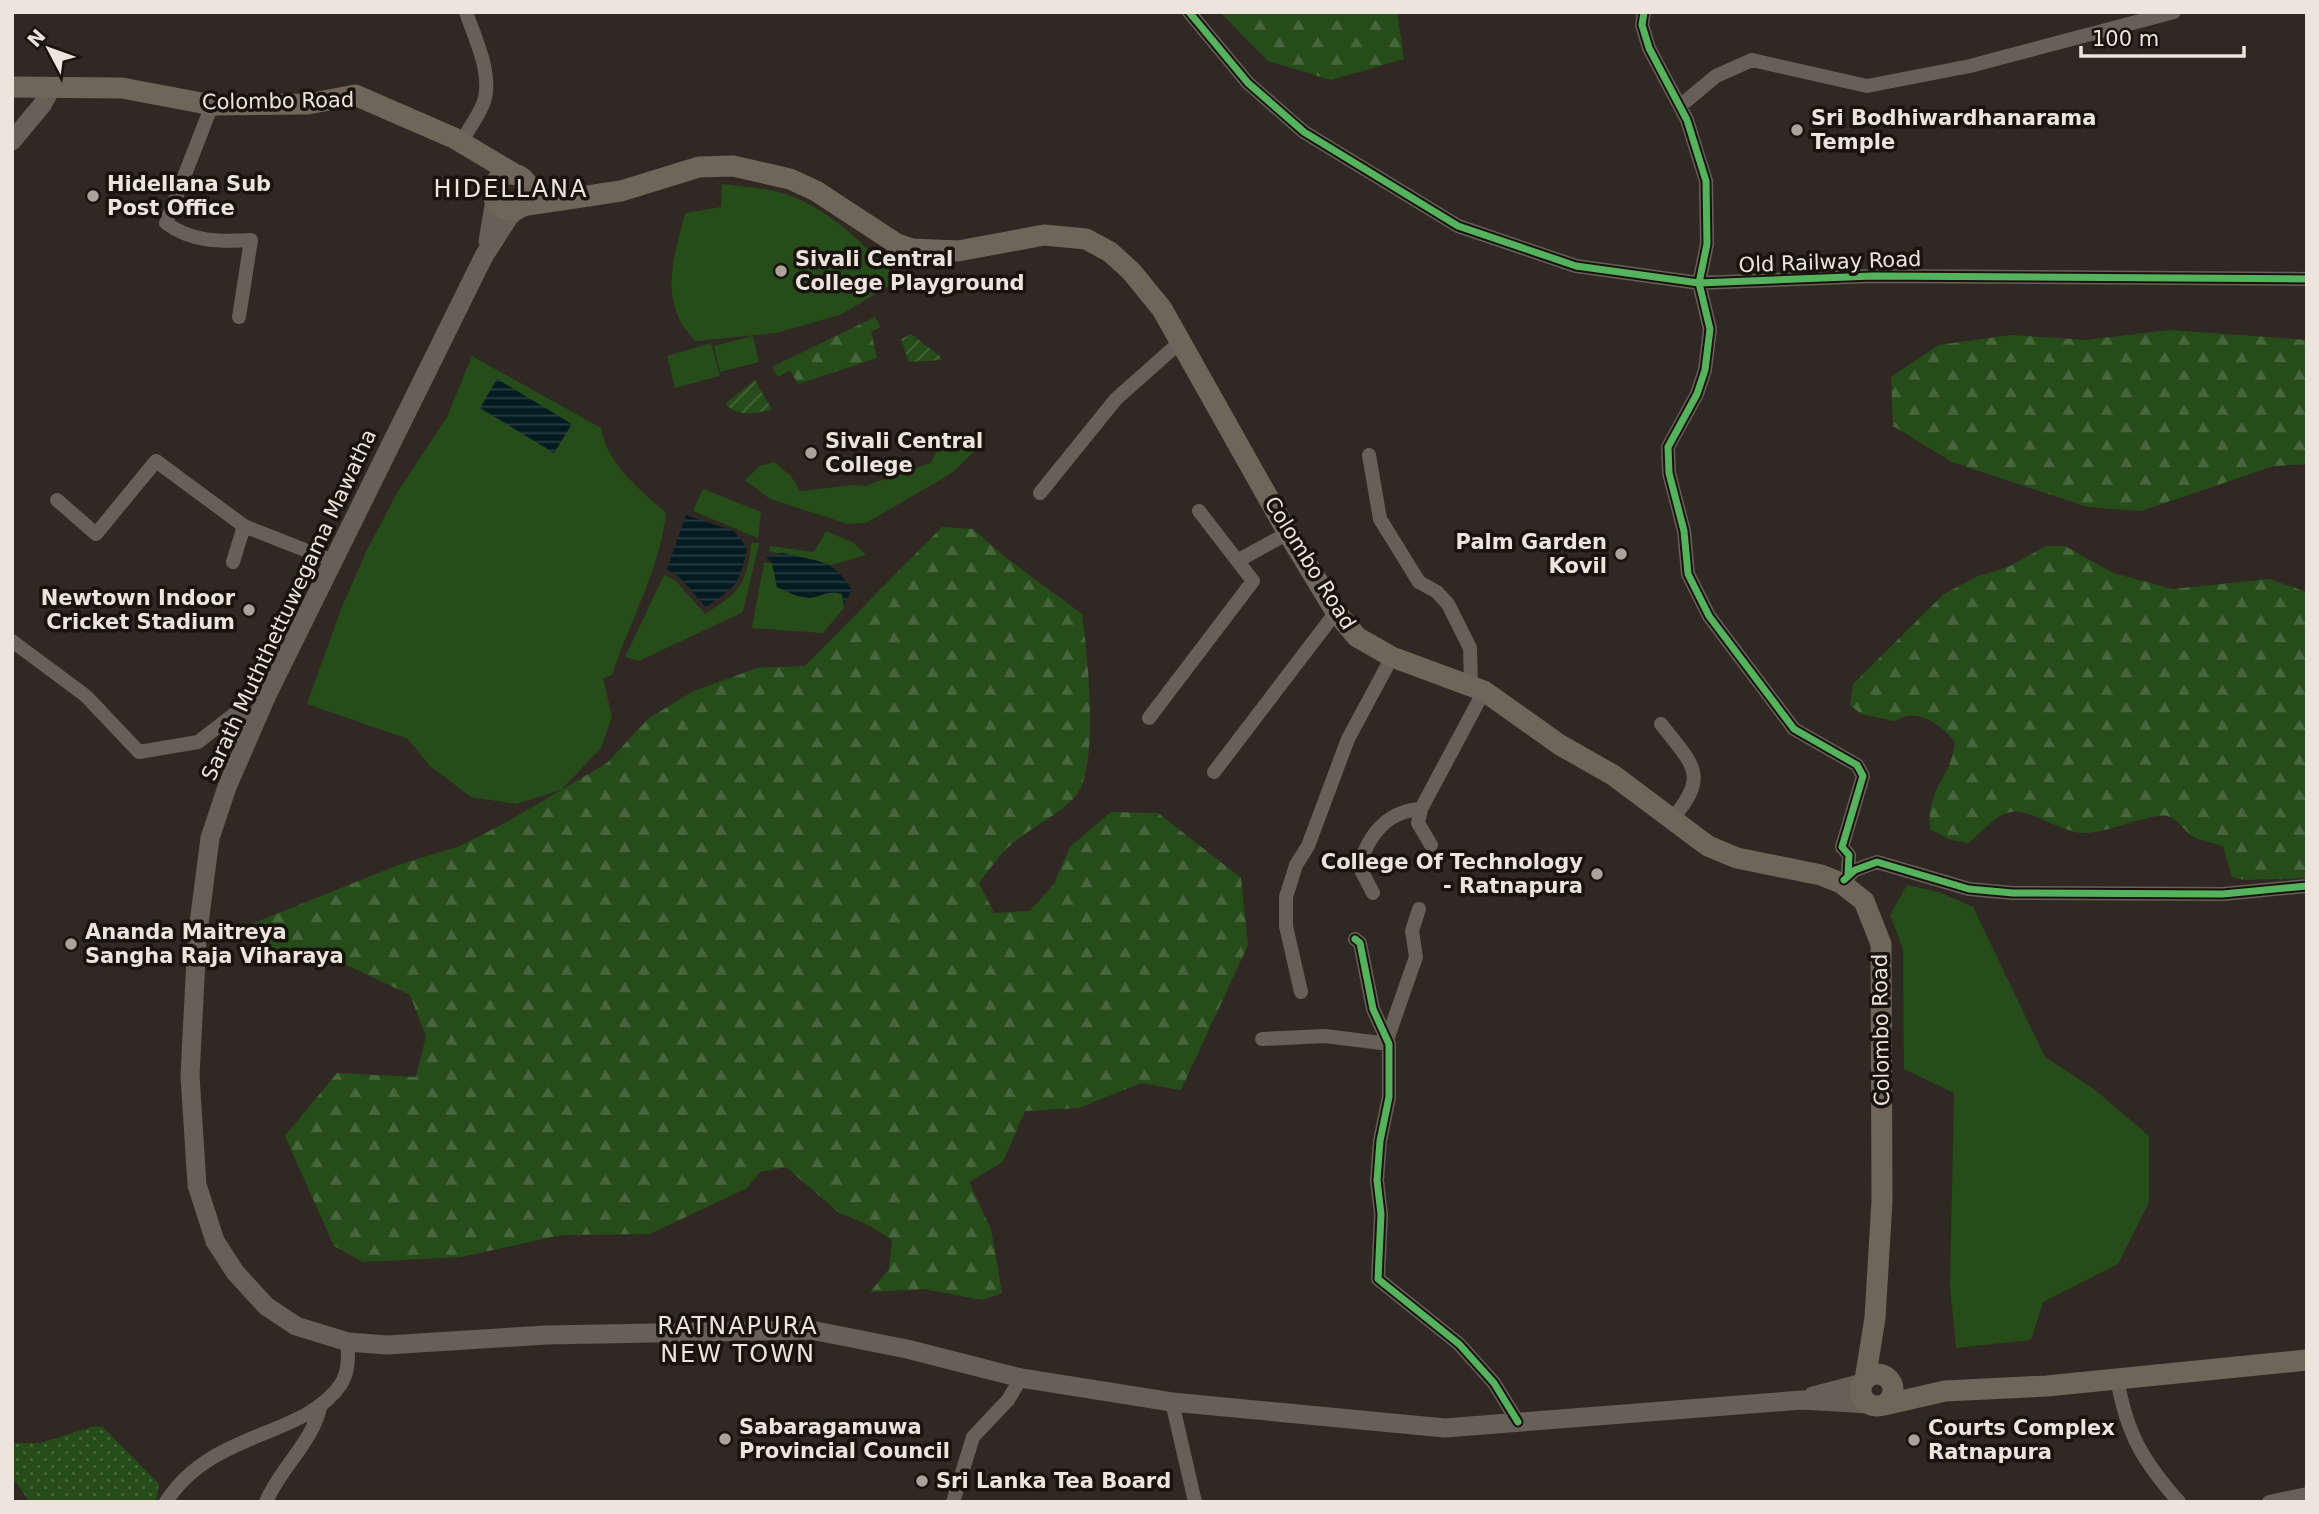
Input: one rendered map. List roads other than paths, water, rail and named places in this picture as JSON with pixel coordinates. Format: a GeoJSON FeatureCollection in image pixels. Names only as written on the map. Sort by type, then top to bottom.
{"type":"FeatureCollection","features":[{"type":"Feature","properties":{"kind":"highway","name":"Colombo Road"},"geometry":{"type":"LineString","coordinates":[[12,87],[122,88],[212,105],[308,104],[355,95],[457,140],[519,176],[548,188],[593,196]]}},
{"type":"Feature","properties":{"kind":"highway","name":"Colombo Road"},"geometry":{"type":"LineString","coordinates":[[457,140],[489,184],[494,197]]}},
{"type":"Feature","properties":{"kind":"highway","name":"Colombo Road"},"geometry":{"type":"LineString","coordinates":[[520,207],[621,191],[699,167],[733,166],[790,179],[816,191],[897,244],[912,249],[958,251],[1044,235],[1086,239],[1110,252],[1131,271],[1162,309],[1288,533],[1336,612],[1357,636],[1392,657],[1478,687],[1560,744],[1614,775],[1708,846],[1737,858],[1845,879],[1864,901],[1881,944],[1882,1201],[1875,1318],[1876,1388]]}},
{"type":"Feature","properties":{"kind":"highway"},"geometry":{"type":"LineString","coordinates":[[519,176],[529,192],[520,207],[505,209],[494,197],[499,179],[519,176]]}},
{"type":"Feature","properties":{"kind":"highway"},"geometry":{"type":"LineString","coordinates":[[1876,1388],[1945,1391],[2117,1379],[2307,1360]]}},
{"type":"Feature","properties":{"kind":"main road"},"geometry":{"type":"LineString","coordinates":[[12,141],[42,105],[52,87]]}},
{"type":"Feature","properties":{"kind":"main road"},"geometry":{"type":"LineString","coordinates":[[484,256],[494,197]]}},
{"type":"Feature","properties":{"kind":"main road"},"geometry":{"type":"LineString","coordinates":[[484,256],[509,217],[520,207]]}},
{"type":"Feature","properties":{"kind":"main road","name":"Sarath Muththettuwegama Mawatha"},"geometry":{"type":"LineString","coordinates":[[484,256],[258,715],[227,787],[210,838],[199,926],[189,1097],[197,1185],[215,1241],[235,1272],[266,1306],[296,1326],[348,1342],[387,1345],[546,1335],[811,1330],[906,1349],[1021,1378],[1172,1402],[1445,1428],[1802,1400],[1876,1388]]}},
{"type":"Feature","properties":{"kind":"street"},"geometry":{"type":"LineString","coordinates":[[457,140],[484,103],[486,87],[482,59],[466,12]]}},
{"type":"Feature","properties":{"kind":"street","name":"Old Railway Road"},"geometry":{"type":"LineString","coordinates":[[1189,12],[1248,83],[1304,132],[1458,226],[1576,266],[1699,283],[1873,276],[2307,279]]}},
{"type":"Feature","properties":{"kind":"street"},"geometry":{"type":"LineString","coordinates":[[1644,12],[1642,24],[1649,48],[1680,106],[1706,181],[1707,244],[1699,283],[1710,329],[1705,370],[1697,394],[1668,447],[1669,473],[1684,531],[1688,574],[1709,615],[1794,729],[1857,765],[1863,776],[1842,847],[1849,855],[1845,879]]}},
{"type":"Feature","properties":{"kind":"street"},"geometry":{"type":"LineString","coordinates":[[1680,106],[1716,76],[1752,60],[1867,86],[1970,66],[2174,12]]}},
{"type":"Feature","properties":{"kind":"street"},"geometry":{"type":"LineString","coordinates":[[212,105],[166,223],[179,233],[218,242],[251,240],[239,317]]}},
{"type":"Feature","properties":{"kind":"street"},"geometry":{"type":"LineString","coordinates":[[1040,493],[1116,399],[1179,343]]}},
{"type":"Feature","properties":{"kind":"street"},"geometry":{"type":"LineString","coordinates":[[1369,455],[1380,519],[1419,582],[1437,592],[1448,604],[1470,648],[1478,687],[1421,809],[1418,823],[1431,845]]}},
{"type":"Feature","properties":{"kind":"street"},"geometry":{"type":"LineString","coordinates":[[57,500],[96,534],[156,461],[244,526],[333,561]]}},
{"type":"Feature","properties":{"kind":"street"},"geometry":{"type":"LineString","coordinates":[[1149,718],[1254,581],[1199,511]]}},
{"type":"Feature","properties":{"kind":"street"},"geometry":{"type":"LineString","coordinates":[[233,562],[244,526]]}},
{"type":"Feature","properties":{"kind":"street"},"geometry":{"type":"LineString","coordinates":[[1239,560],[1288,533]]}},
{"type":"Feature","properties":{"kind":"street"},"geometry":{"type":"LineString","coordinates":[[1214,772],[1336,612]]}},
{"type":"Feature","properties":{"kind":"street"},"geometry":{"type":"LineString","coordinates":[[12,641],[86,696],[139,752],[198,742],[237,712],[258,715]]}},
{"type":"Feature","properties":{"kind":"street"},"geometry":{"type":"LineString","coordinates":[[1301,992],[1286,926],[1286,897],[1296,865],[1308,846],[1348,739],[1392,657]]}},
{"type":"Feature","properties":{"kind":"street"},"geometry":{"type":"LineString","coordinates":[[1661,724],[1686,756],[1695,781],[1690,797],[1672,819]]}},
{"type":"Feature","properties":{"kind":"street"},"geometry":{"type":"LineString","coordinates":[[1373,893],[1359,866],[1363,852],[1388,818],[1404,810],[1421,809]]}},
{"type":"Feature","properties":{"kind":"street"},"geometry":{"type":"LineString","coordinates":[[1845,879],[1855,870],[1877,862],[1969,889],[2013,893],[2222,894],[2307,886]]}},
{"type":"Feature","properties":{"kind":"street"},"geometry":{"type":"LineString","coordinates":[[1419,909],[1412,932],[1416,957],[1388,1040],[1389,1097],[1380,1141],[1377,1180],[1381,1214],[1378,1279],[1459,1344],[1494,1383],[1518,1422]]}},
{"type":"Feature","properties":{"kind":"street"},"geometry":{"type":"LineString","coordinates":[[1355,939],[1360,943],[1373,1009],[1388,1040]]}},
{"type":"Feature","properties":{"kind":"street"},"geometry":{"type":"LineString","coordinates":[[1262,1039],[1325,1036],[1388,1040]]}},
{"type":"Feature","properties":{"kind":"street"},"geometry":{"type":"LineString","coordinates":[[166,1502],[203,1461],[321,1404],[342,1383],[347,1371],[348,1342]]}},
{"type":"Feature","properties":{"kind":"street"},"geometry":{"type":"LineString","coordinates":[[953,1502],[973,1437],[1009,1400],[1021,1378]]}},
{"type":"Feature","properties":{"kind":"street"},"geometry":{"type":"LineString","coordinates":[[2117,1379],[2124,1419],[2141,1454],[2179,1502]]}},
{"type":"Feature","properties":{"kind":"street"},"geometry":{"type":"LineString","coordinates":[[1172,1402],[1195,1502]]}},
{"type":"Feature","properties":{"kind":"street"},"geometry":{"type":"LineString","coordinates":[[265,1502],[273,1484],[311,1436],[321,1404]]}},
{"type":"Feature","properties":{"kind":"street"},"geometry":{"type":"LineString","coordinates":[[2269,1502],[2307,1494]]}},
{"type":"Feature","properties":{"kind":"water"},"geometry":{"type":"Polygon","coordinates":[[[497,379],[572,424],[554,453],[480,408],[497,379]]]}},
{"type":"Feature","properties":{"kind":"water"},"geometry":{"type":"Polygon","coordinates":[[[686,515],[734,531],[747,548],[742,570],[735,583],[706,607],[678,576],[667,569],[686,515]]]}},
{"type":"Feature","properties":{"kind":"water"},"geometry":{"type":"Polygon","coordinates":[[[783,553],[823,563],[838,572],[852,590],[844,604],[842,594],[805,597],[777,587],[772,563],[766,557],[783,553]]]}},
{"type":"Feature","properties":{"kind":"place","name":"Sri Bodhiwardhanarama Temple"},"geometry":{"type":"Point","coordinates":[1797,130]}},
{"type":"Feature","properties":{"kind":"place","name":"Hidellana Sub Post Office"},"geometry":{"type":"Point","coordinates":[93,196]}},
{"type":"Feature","properties":{"kind":"place","name":"Sivali Central College Playground"},"geometry":{"type":"Point","coordinates":[781,271]}},
{"type":"Feature","properties":{"kind":"place","name":"Sivali Central College"},"geometry":{"type":"Point","coordinates":[811,453]}},
{"type":"Feature","properties":{"kind":"place","name":"Palm Garden Kovil"},"geometry":{"type":"Point","coordinates":[1621,554]}},
{"type":"Feature","properties":{"kind":"place","name":"Newtown Indoor Cricket Stadium"},"geometry":{"type":"Point","coordinates":[249,610]}},
{"type":"Feature","properties":{"kind":"place","name":"College Of Technology - Ratnapura"},"geometry":{"type":"Point","coordinates":[1597,874]}},
{"type":"Feature","properties":{"kind":"place","name":"Ananda Maitreya Sangha Raja Viharaya"},"geometry":{"type":"Point","coordinates":[71,944]}},
{"type":"Feature","properties":{"kind":"place","name":"Sabaragamuwa Provincial Council"},"geometry":{"type":"Point","coordinates":[725,1439]}},
{"type":"Feature","properties":{"kind":"place","name":"Courts Complex Ratnapura"},"geometry":{"type":"Point","coordinates":[1914,1440]}},
{"type":"Feature","properties":{"kind":"place","name":"Sri Lanka Tea Board"},"geometry":{"type":"Point","coordinates":[922,1481]}},
{"type":"Feature","properties":{"kind":"district","name":"HIDELLANA"},"geometry":{"type":"Point","coordinates":[511,189]}},
{"type":"Feature","properties":{"kind":"district","name":"RATNAPURA NEW TOWN"},"geometry":{"type":"Point","coordinates":[738,1340]}}]}
